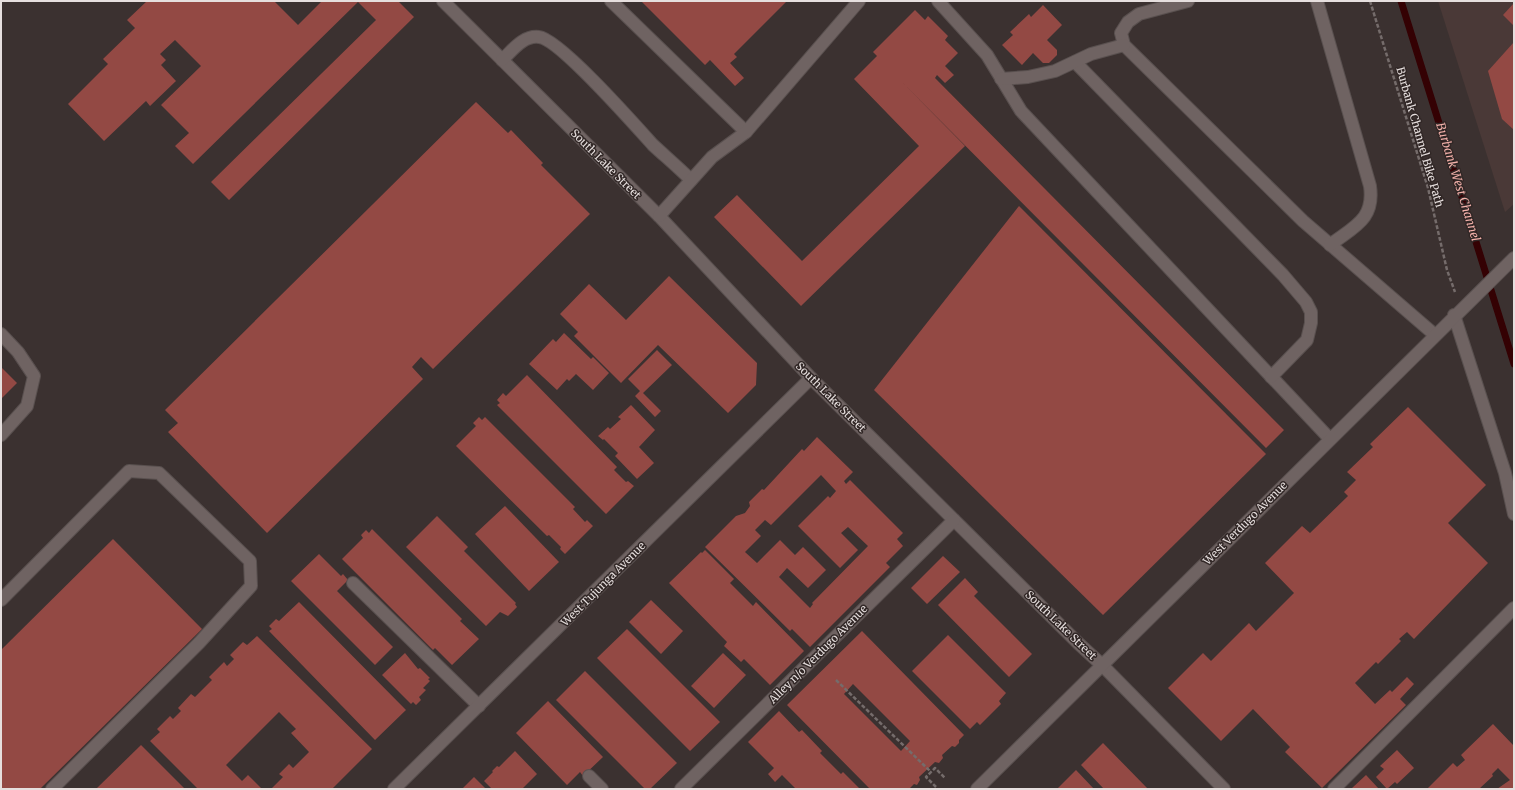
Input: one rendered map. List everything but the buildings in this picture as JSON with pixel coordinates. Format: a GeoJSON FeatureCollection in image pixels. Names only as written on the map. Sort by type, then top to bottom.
{"type":"FeatureCollection","features":[{"type":"Feature","properties":{"kind":"street","name":"South Lake Street"},"geometry":{"type":"LineString","coordinates":[[443,1],[659,216],[811,378],[1103,666],[1224,789]]}},
{"type":"Feature","properties":{"kind":"street"},"geometry":{"type":"LineString","coordinates":[[611,1],[746,132]]}},
{"type":"Feature","properties":{"kind":"street"},"geometry":{"type":"LineString","coordinates":[[659,216],[712,157],[746,132],[859,1]]}},
{"type":"Feature","properties":{"kind":"street"},"geometry":{"type":"LineString","coordinates":[[938,1],[987,55],[1021,110],[1330,439]]}},
{"type":"Feature","properties":{"kind":"street"},"geometry":{"type":"LineString","coordinates":[[1188,1],[1139,14],[1128,22],[1121,33],[1124,45],[1330,245],[1435,335]]}},
{"type":"Feature","properties":{"kind":"street"},"geometry":{"type":"LineString","coordinates":[[1317,1],[1366,171],[1372,198],[1370,208],[1364,218],[1330,245]]}},
{"type":"Feature","properties":{"kind":"street"},"geometry":{"type":"LineString","coordinates":[[502,60],[525,39],[538,36],[547,39],[570,57],[621,111],[691,180]]}},
{"type":"Feature","properties":{"kind":"street"},"geometry":{"type":"LineString","coordinates":[[1002,79],[1028,77],[1055,72],[1091,54],[1124,45]]}},
{"type":"Feature","properties":{"kind":"street"},"geometry":{"type":"LineString","coordinates":[[1075,62],[1283,275],[1306,302],[1311,312],[1311,323],[1307,340],[1271,377]]}},
{"type":"Feature","properties":{"kind":"street","name":"West Verdugo Avenue"},"geometry":{"type":"LineString","coordinates":[[977,789],[1103,666],[1473,296],[1514,258]]}},
{"type":"Feature","properties":{"kind":"street"},"geometry":{"type":"LineString","coordinates":[[1454,315],[1505,473],[1514,514]]}},
{"type":"Feature","properties":{"kind":"street"},"geometry":{"type":"LineString","coordinates":[[1,334],[18,352],[34,376],[27,406],[1,435]]}},
{"type":"Feature","properties":{"kind":"street","name":"West Tujunga Avenue"},"geometry":{"type":"LineString","coordinates":[[394,789],[811,378]]}},
{"type":"Feature","properties":{"kind":"street"},"geometry":{"type":"LineString","coordinates":[[1,600],[129,471],[159,473],[250,561],[251,586],[198,643],[52,789]]}},
{"type":"Feature","properties":{"kind":"street","name":"Alley n/o Verdugo Avenue"},"geometry":{"type":"LineString","coordinates":[[681,789],[954,520]]}},
{"type":"Feature","properties":{"kind":"street"},"geometry":{"type":"LineString","coordinates":[[353,583],[479,706]]}},
{"type":"Feature","properties":{"kind":"street"},"geometry":{"type":"LineString","coordinates":[[1334,789],[1514,608]]}},
{"type":"Feature","properties":{"kind":"street"},"geometry":{"type":"LineString","coordinates":[[588,776],[602,789]]}},
{"type":"Feature","properties":{"kind":"path","name":"Burbank Channel Bike Path"},"geometry":{"type":"LineString","coordinates":[[1370,1],[1428,188],[1450,279]]}},
{"type":"Feature","properties":{"kind":"path"},"geometry":{"type":"LineString","coordinates":[[836,680],[931,772]]}},
{"type":"Feature","properties":{"kind":"path"},"geometry":{"type":"LineString","coordinates":[[936,787],[926,777],[935,768],[946,778]]}},
{"type":"Feature","properties":{"kind":"shaded area"},"geometry":{"type":"Polygon","coordinates":[[[1438,1],[1514,1],[1514,204],[1505,212],[1438,1]]]}},
{"type":"Feature","properties":{"kind":"waterway","name":"Burbank West Channel"},"geometry":{"type":"LineString","coordinates":[[1401,1],[1514,364]]}}]}
